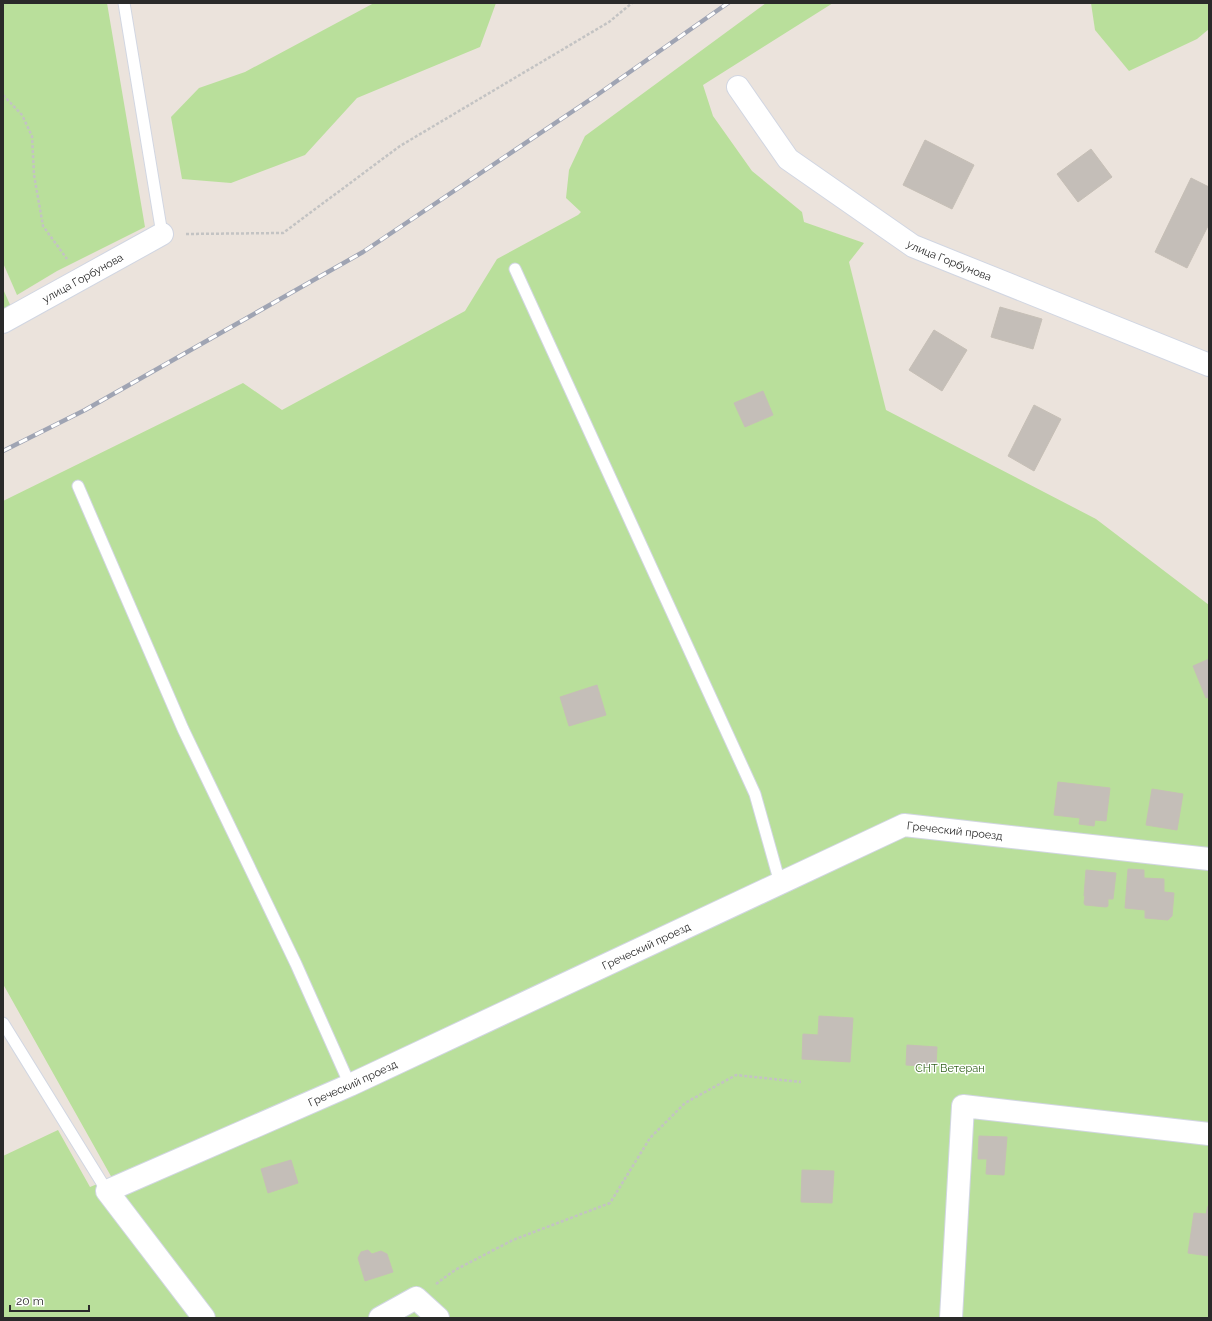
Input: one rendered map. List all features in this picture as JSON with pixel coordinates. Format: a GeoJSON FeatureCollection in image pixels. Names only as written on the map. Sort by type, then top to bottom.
{"type":"FeatureCollection","features":[{"type":"Feature","properties":{"kind":"street","name":"улица Горбунова"},"geometry":{"type":"LineString","coordinates":[[738,86],[788,159],[913,246],[1209,364]]}},
{"type":"Feature","properties":{"kind":"street","name":"улица Горбунова"},"geometry":{"type":"LineString","coordinates":[[3,322],[162,234]]}},
{"type":"Feature","properties":{"kind":"street","name":"Греческий проезд"},"geometry":{"type":"LineString","coordinates":[[107,1192],[350,1085],[904,825],[1209,860]]}},
{"type":"Feature","properties":{"kind":"street"},"geometry":{"type":"LineString","coordinates":[[951,1318],[963,1106],[1209,1134]]}},
{"type":"Feature","properties":{"kind":"street"},"geometry":{"type":"LineString","coordinates":[[107,1192],[204,1318]]}},
{"type":"Feature","properties":{"kind":"street"},"geometry":{"type":"LineString","coordinates":[[380,1318],[416,1298],[438,1318]]}},
{"type":"Feature","properties":{"kind":"lane"},"geometry":{"type":"LineString","coordinates":[[124,3],[162,234]]}},
{"type":"Feature","properties":{"kind":"lane"},"geometry":{"type":"LineString","coordinates":[[515,269],[755,794],[780,883]]}},
{"type":"Feature","properties":{"kind":"lane"},"geometry":{"type":"LineString","coordinates":[[78,486],[183,729],[296,964],[350,1085]]}},
{"type":"Feature","properties":{"kind":"lane"},"geometry":{"type":"LineString","coordinates":[[3,1023],[107,1192]]}},
{"type":"Feature","properties":{"kind":"path"},"geometry":{"type":"LineString","coordinates":[[162,234],[283,233],[400,146],[609,22],[632,3]]}},
{"type":"Feature","properties":{"kind":"path"},"geometry":{"type":"LineString","coordinates":[[3,95],[22,115],[32,136],[34,175],[43,226],[82,279]]}},
{"type":"Feature","properties":{"kind":"path"},"geometry":{"type":"LineString","coordinates":[[416,1298],[455,1270],[513,1240],[610,1203],[650,1138],[685,1103],[736,1075],[801,1082]]}},
{"type":"Feature","properties":{"kind":"green space"},"geometry":{"type":"Polygon","coordinates":[[[3,3],[107,3],[145,227],[57,271],[17,295],[3,263],[3,3]]]}},
{"type":"Feature","properties":{"kind":"green space"},"geometry":{"type":"Polygon","coordinates":[[[374,3],[496,3],[480,47],[357,98],[305,155],[231,183],[182,179],[171,117],[199,88],[245,72],[374,3]]]}},
{"type":"Feature","properties":{"kind":"green space","name":"СНТ Ветеран"},"geometry":{"type":"Polygon","coordinates":[[[766,3],[833,3],[703,85],[713,116],[752,171],[802,212],[804,222],[864,243],[849,262],[886,410],[1096,519],[1209,605],[1209,1318],[3,1318],[3,1156],[58,1130],[90,1187],[112,1178],[3,984],[3,501],[243,383],[282,410],[465,311],[497,259],[581,212],[566,198],[569,170],[585,136],[766,3]]]}},
{"type":"Feature","properties":{"kind":"green space"},"geometry":{"type":"Polygon","coordinates":[[[1091,3],[1209,3],[1209,29],[1197,39],[1129,71],[1095,30],[1091,3]]]}},
{"type":"Feature","properties":{"kind":"green space"},"geometry":{"type":"Polygon","coordinates":[[[3,289],[12,309],[3,314],[3,289]]]}},
{"type":"Feature","properties":{"kind":"building"},"geometry":{"type":"Polygon","coordinates":[[[925,140],[974,165],[952,209],[903,185],[925,140]]]}},
{"type":"Feature","properties":{"kind":"building"},"geometry":{"type":"Polygon","coordinates":[[[1091,149],[1112,177],[1078,202],[1057,174],[1091,149]]]}},
{"type":"Feature","properties":{"kind":"building"},"geometry":{"type":"Polygon","coordinates":[[[1191,178],[1209,187],[1209,224],[1187,268],[1155,252],[1191,178]]]}},
{"type":"Feature","properties":{"kind":"building"},"geometry":{"type":"Polygon","coordinates":[[[1000,307],[1042,319],[1033,349],[991,337],[1000,307]]]}},
{"type":"Feature","properties":{"kind":"building"},"geometry":{"type":"Polygon","coordinates":[[[934,330],[967,350],[942,391],[909,370],[934,330]]]}},
{"type":"Feature","properties":{"kind":"building"},"geometry":{"type":"Polygon","coordinates":[[[763,391],[773,415],[745,427],[734,403],[763,391]]]}},
{"type":"Feature","properties":{"kind":"building"},"geometry":{"type":"Polygon","coordinates":[[[1034,405],[1061,419],[1034,471],[1008,456],[1034,405]]]}},
{"type":"Feature","properties":{"kind":"building"},"geometry":{"type":"Polygon","coordinates":[[[1209,659],[1209,697],[1206,698],[1193,666],[1209,659]]]}},
{"type":"Feature","properties":{"kind":"building"},"geometry":{"type":"Polygon","coordinates":[[[597,685],[606,715],[569,726],[560,697],[597,685]]]}},
{"type":"Feature","properties":{"kind":"building"},"geometry":{"type":"Polygon","coordinates":[[[1058,782],[1110,788],[1106,821],[1095,820],[1094,826],[1079,824],[1080,818],[1054,815],[1058,782]]]}},
{"type":"Feature","properties":{"kind":"building"},"geometry":{"type":"Polygon","coordinates":[[[1152,789],[1183,794],[1177,830],[1146,825],[1152,789]]]}},
{"type":"Feature","properties":{"kind":"building"},"geometry":{"type":"Polygon","coordinates":[[[1128,869],[1144,870],[1144,878],[1164,879],[1164,892],[1174,893],[1172,916],[1168,920],[1145,918],[1145,910],[1125,908],[1128,869]]]}},
{"type":"Feature","properties":{"kind":"building"},"geometry":{"type":"Polygon","coordinates":[[[1086,870],[1116,873],[1113,899],[1108,899],[1108,906],[1085,905],[1084,896],[1086,870]]]}},
{"type":"Feature","properties":{"kind":"building"},"geometry":{"type":"Polygon","coordinates":[[[819,1016],[853,1018],[850,1062],[802,1059],[803,1034],[818,1035],[819,1016]]]}},
{"type":"Feature","properties":{"kind":"building"},"geometry":{"type":"Polygon","coordinates":[[[907,1045],[937,1047],[936,1067],[906,1065],[907,1045]]]}},
{"type":"Feature","properties":{"kind":"building"},"geometry":{"type":"Polygon","coordinates":[[[979,1136],[1007,1137],[1004,1175],[986,1174],[987,1159],[978,1159],[979,1136]]]}},
{"type":"Feature","properties":{"kind":"building"},"geometry":{"type":"Polygon","coordinates":[[[291,1160],[298,1183],[268,1193],[261,1169],[291,1160]]]}},
{"type":"Feature","properties":{"kind":"building"},"geometry":{"type":"Polygon","coordinates":[[[802,1170],[834,1171],[832,1203],[801,1202],[802,1170]]]}},
{"type":"Feature","properties":{"kind":"building"},"geometry":{"type":"Polygon","coordinates":[[[1208,1206],[1209,1256],[1188,1253],[1194,1213],[1206,1214],[1208,1206]]]}},
{"type":"Feature","properties":{"kind":"building"},"geometry":{"type":"Polygon","coordinates":[[[368,1250],[372,1254],[381,1251],[387,1254],[393,1272],[365,1281],[358,1258],[361,1252],[368,1250]]]}},
{"type":"Feature","properties":{"kind":"railway"},"geometry":{"type":"LineString","coordinates":[[3,451],[85,410],[363,252],[597,95],[728,3]]}}]}
